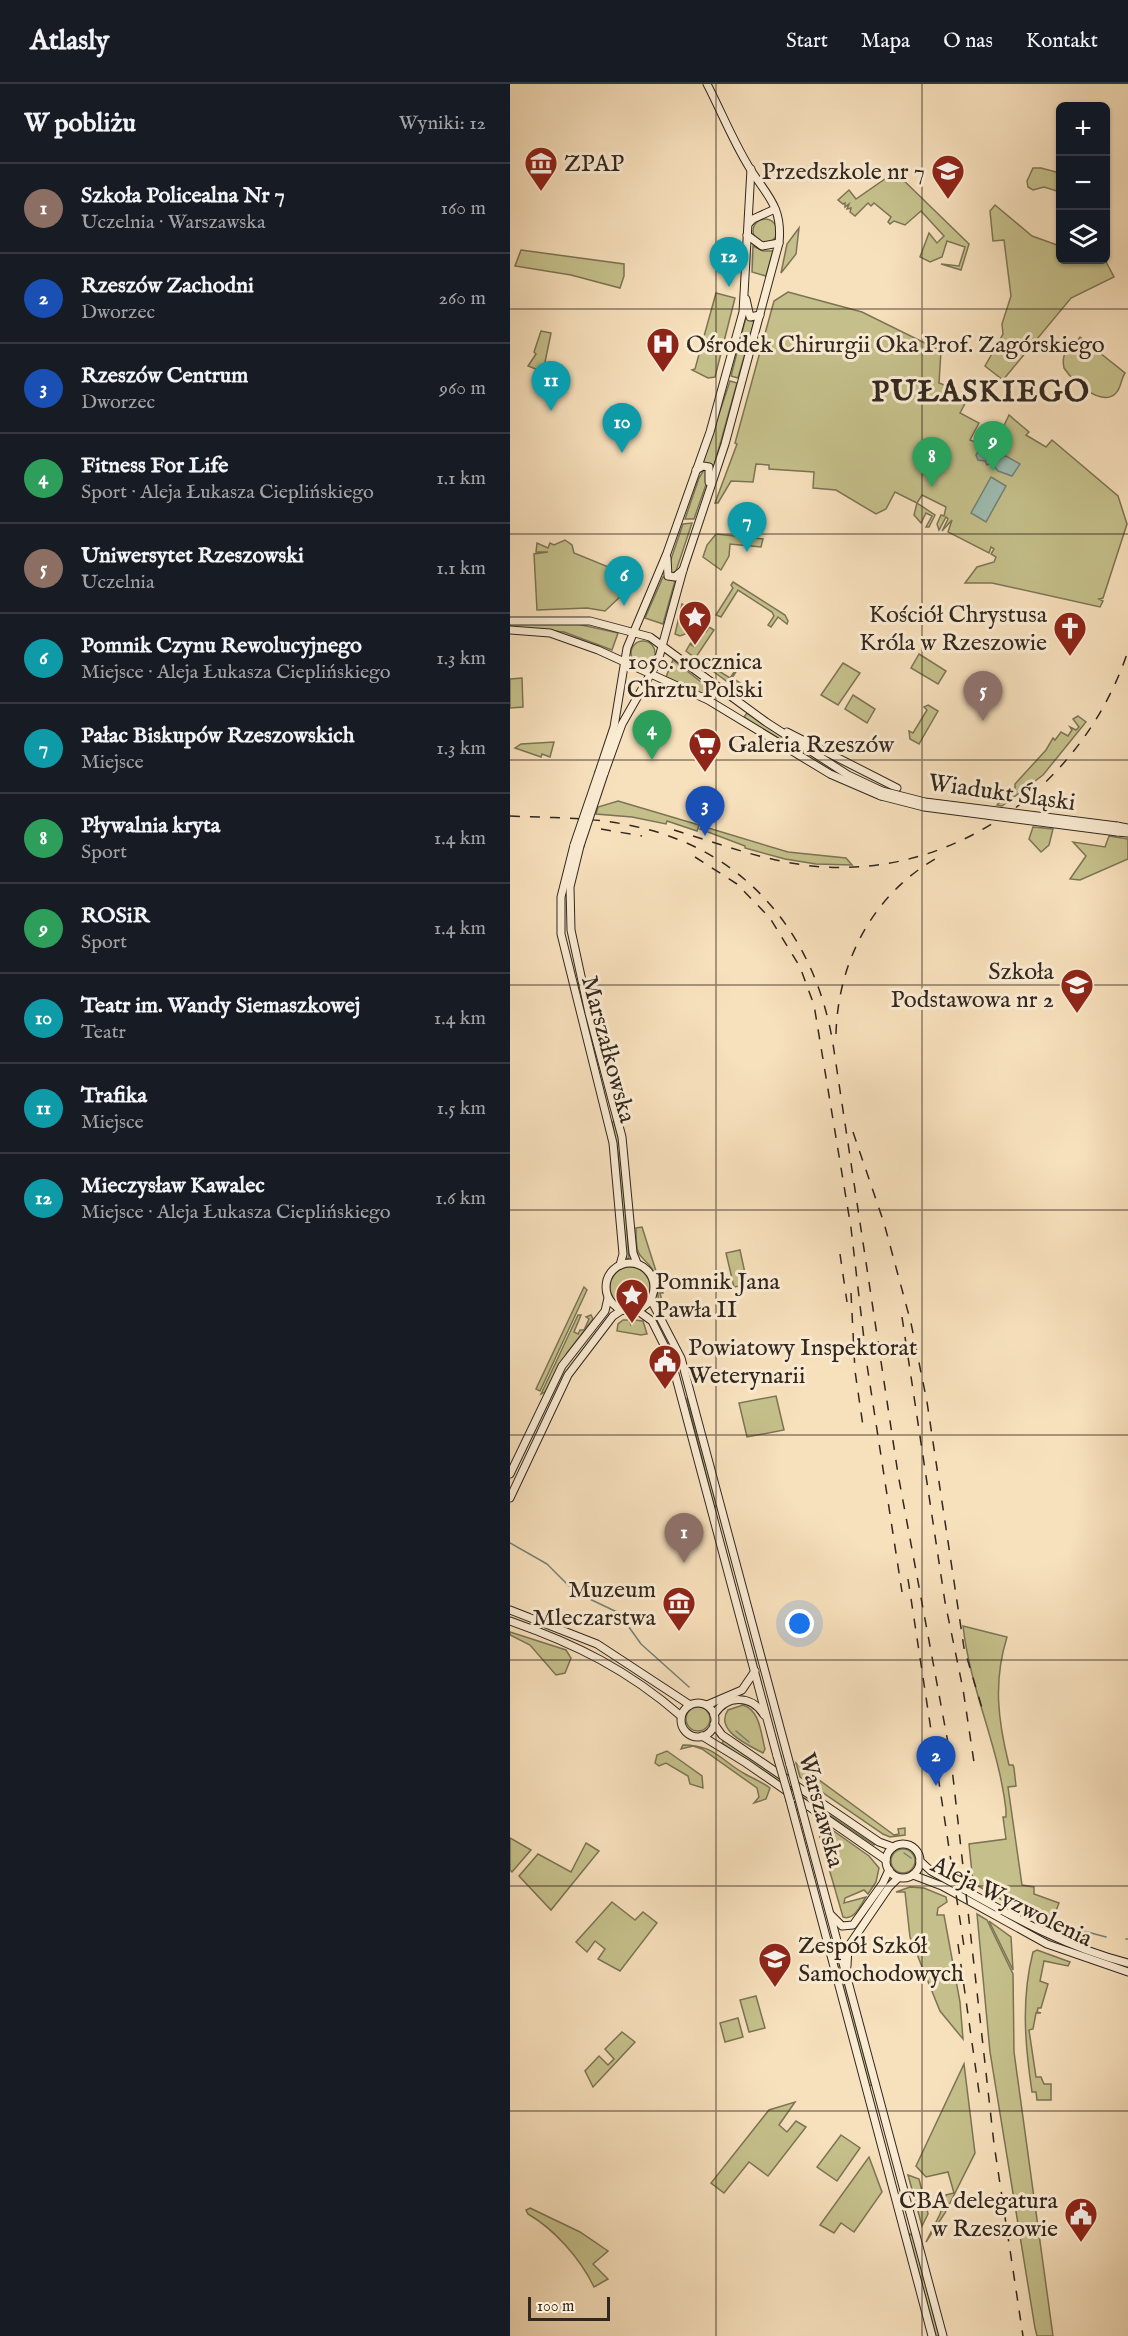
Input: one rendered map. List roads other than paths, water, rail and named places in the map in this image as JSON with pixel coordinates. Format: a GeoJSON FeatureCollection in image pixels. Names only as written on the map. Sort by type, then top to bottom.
{"type":"FeatureCollection","features":[{"type":"Feature","properties":{"kind":"main road"},"geometry":{"type":"LineString","coordinates":[[577,845],[622,724],[651,675],[663,644],[779,243],[780,225],[776,209],[761,181],[751,169],[707,84]]}},
{"type":"Feature","properties":{"kind":"main road"},"geometry":{"type":"LineString","coordinates":[[602,773],[614,727],[625,662],[633,632],[668,553],[710,432],[736,340],[744,291],[751,169]]}},
{"type":"Feature","properties":{"kind":"main road"},"geometry":{"type":"LineString","coordinates":[[748,225],[753,219],[776,209]]}},
{"type":"Feature","properties":{"kind":"main road"},"geometry":{"type":"LineString","coordinates":[[747,235],[762,246],[779,243]]}},
{"type":"Feature","properties":{"kind":"main road"},"geometry":{"type":"LineString","coordinates":[[744,291],[748,315],[754,318],[760,315]]}},
{"type":"Feature","properties":{"kind":"main road"},"geometry":{"type":"LineString","coordinates":[[695,472],[704,466],[711,469],[708,493]]}},
{"type":"Feature","properties":{"kind":"main road"},"geometry":{"type":"LineString","coordinates":[[668,553],[668,576],[675,577],[683,570]]}},
{"type":"Feature","properties":{"kind":"main road"},"geometry":{"type":"LineString","coordinates":[[510,621],[581,620],[633,632],[663,644],[717,688],[778,730],[882,794]]}},
{"type":"Feature","properties":{"kind":"main road"},"geometry":{"type":"LineString","coordinates":[[510,630],[560,636],[625,662],[708,700],[830,774],[882,794]]}},
{"type":"Feature","properties":{"kind":"main road"},"geometry":{"type":"LineString","coordinates":[[708,700],[710,692],[717,688]]}},
{"type":"Feature","properties":{"kind":"main road"},"geometry":{"type":"LineString","coordinates":[[739,717],[745,714],[746,708]]}},
{"type":"Feature","properties":{"kind":"main road"},"geometry":{"type":"LineString","coordinates":[[778,730],[827,750],[862,772],[897,788]]}},
{"type":"Feature","properties":{"kind":"main road","name":"Wiadukt Śląski"},"geometry":{"type":"LineString","coordinates":[[882,794],[924,807],[1117,829]]}},
{"type":"Feature","properties":{"kind":"main road"},"geometry":{"type":"LineString","coordinates":[[1117,829],[1128,828]]}},
{"type":"Feature","properties":{"kind":"main road"},"geometry":{"type":"LineString","coordinates":[[1117,829],[1128,833]]}},
{"type":"Feature","properties":{"kind":"main road","name":"Marszałkowska"},"geometry":{"type":"LineString","coordinates":[[577,845],[570,887],[571,930],[593,1029],[622,1137],[633,1252],[637,1263]]}},
{"type":"Feature","properties":{"kind":"main road","name":"Marszałkowska"},"geometry":{"type":"LineString","coordinates":[[577,845],[563,887],[561,934],[613,1143],[623,1254],[620,1265]]}},
{"type":"Feature","properties":{"kind":"main road"},"geometry":{"type":"LineString","coordinates":[[510,1474],[568,1357],[605,1311],[608,1298],[607,1280],[620,1265],[637,1263],[652,1277],[655,1290],[651,1300],[638,1311],[622,1310],[608,1298]]}},
{"type":"Feature","properties":{"kind":"main road","name":"Warszawska"},"geometry":{"type":"LineString","coordinates":[[651,1300],[675,1343],[691,1395],[943,2336]]}},
{"type":"Feature","properties":{"kind":"main road"},"geometry":{"type":"LineString","coordinates":[[510,1498],[576,1362],[613,1316],[622,1310]]}},
{"type":"Feature","properties":{"kind":"main road","name":"Warszawska"},"geometry":{"type":"LineString","coordinates":[[638,1311],[652,1321],[663,1340],[681,1397],[932,2336]]}},
{"type":"Feature","properties":{"kind":"main road"},"geometry":{"type":"LineString","coordinates":[[568,1357],[576,1362]]}},
{"type":"Feature","properties":{"kind":"main road"},"geometry":{"type":"LineString","coordinates":[[681,1397],[691,1395]]}},
{"type":"Feature","properties":{"kind":"main road"},"geometry":{"type":"LineString","coordinates":[[519,1454],[529,1458]]}},
{"type":"Feature","properties":{"kind":"main road"},"geometry":{"type":"LineString","coordinates":[[510,1610],[597,1644],[690,1705]]}},
{"type":"Feature","properties":{"kind":"main road"},"geometry":{"type":"LineString","coordinates":[[510,1621],[567,1641],[603,1659],[681,1716]]}},
{"type":"Feature","properties":{"kind":"main road"},"geometry":{"type":"LineString","coordinates":[[706,1705],[742,1690],[755,1671]]}},
{"type":"Feature","properties":{"kind":"main road"},"geometry":{"type":"LineString","coordinates":[[714,1715],[724,1704],[741,1698],[757,1705],[768,1721]]}},
{"type":"Feature","properties":{"kind":"main road"},"geometry":{"type":"LineString","coordinates":[[702,1736],[710,1731],[714,1724],[714,1715],[706,1705],[701,1703],[690,1705],[681,1716],[681,1724],[685,1731],[694,1736],[702,1736],[732,1753],[886,1860],[889,1870],[898,1878]]}},
{"type":"Feature","properties":{"kind":"main road"},"geometry":{"type":"LineString","coordinates":[[714,1724],[722,1735],[879,1842],[893,1847],[905,1844],[918,1853],[920,1861],[913,1875],[898,1878],[889,1887],[848,1947],[848,1983]]}},
{"type":"Feature","properties":{"kind":"main road"},"geometry":{"type":"LineString","coordinates":[[886,1860],[893,1847]]}},
{"type":"Feature","properties":{"kind":"main road","name":"Aleja Wyzwolenia"},"geometry":{"type":"LineString","coordinates":[[920,1861],[931,1871],[1031,1927],[1090,1952],[1128,1963]]}},
{"type":"Feature","properties":{"kind":"main road"},"geometry":{"type":"LineString","coordinates":[[830,1914],[842,1926],[853,1925],[883,1883],[889,1870]]}},
{"type":"Feature","properties":{"kind":"main road","name":"Aleja Wyzwolenia"},"geometry":{"type":"LineString","coordinates":[[913,1875],[942,1886],[1047,1944],[1128,1972]]}},
{"type":"Feature","properties":{"kind":"main road"},"geometry":{"type":"LineString","coordinates":[[892,2184],[899,2174]]}},
{"type":"Feature","properties":{"kind":"main road"},"geometry":{"type":"LineString","coordinates":[[903,2226],[915,2233]]}},
{"type":"Feature","properties":{"kind":"water"},"geometry":{"type":"Polygon","coordinates":[[[983,444],[996,451],[1000,457],[1006,456],[1020,464],[1012,476],[998,471],[991,463],[987,465],[985,461],[978,460],[976,455],[983,444]]]}},
{"type":"Feature","properties":{"kind":"water"},"geometry":{"type":"Polygon","coordinates":[[[991,477],[1006,486],[986,522],[971,513],[991,477]]]}},
{"type":"Feature","properties":{"kind":"waterway"},"geometry":{"type":"LineString","coordinates":[[510,1543],[547,1564],[575,1592],[619,1613],[641,1644],[689,1687]]}},
{"type":"Feature","properties":{"kind":"waterway"},"geometry":{"type":"LineString","coordinates":[[736,1731],[749,1742]]}},
{"type":"Feature","properties":{"kind":"waterway"},"geometry":{"type":"LineString","coordinates":[[904,1853],[911,1858]]}},
{"type":"Feature","properties":{"kind":"waterway"},"geometry":{"type":"LineString","coordinates":[[1043,1920],[1106,1937]]}},
{"type":"Feature","properties":{"kind":"railway"},"geometry":{"type":"LineString","coordinates":[[674,830],[748,853],[786,862],[824,867],[875,865],[924,855],[970,836],[1012,810],[1050,778],[1082,740],[1108,698],[1128,651]]}},
{"type":"Feature","properties":{"kind":"railway"},"geometry":{"type":"LineString","coordinates":[[510,816],[572,818],[618,823],[673,837],[709,854],[741,876],[768,902],[791,933],[810,967],[824,1004],[833,1044],[898,1474],[951,1759],[994,2144],[1023,2336]]}},
{"type":"Feature","properties":{"kind":"railway"},"geometry":{"type":"LineString","coordinates":[[601,829],[642,836]]}},
{"type":"Feature","properties":{"kind":"railway"},"geometry":{"type":"LineString","coordinates":[[836,1034],[838,1006],[844,979],[865,930],[897,888],[918,870],[942,855]]}},
{"type":"Feature","properties":{"kind":"railway"},"geometry":{"type":"LineString","coordinates":[[695,857],[737,884],[770,918],[800,967],[814,1005],[851,1228],[867,1365],[902,1592]]}},
{"type":"Feature","properties":{"kind":"railway"},"geometry":{"type":"LineString","coordinates":[[853,1132],[884,1223],[911,1323],[927,1402],[964,1648],[982,1708]]}},
{"type":"Feature","properties":{"kind":"railway"},"geometry":{"type":"LineString","coordinates":[[840,1254],[847,1302]]}},
{"type":"Feature","properties":{"kind":"railway"},"geometry":{"type":"LineString","coordinates":[[851,1293],[855,1371],[863,1426]]}},
{"type":"Feature","properties":{"kind":"railway"},"geometry":{"type":"LineString","coordinates":[[902,1317],[945,1602],[963,1689],[975,1769]]}},
{"type":"Feature","properties":{"kind":"railway"},"geometry":{"type":"LineString","coordinates":[[908,1579],[965,1953]]}},
{"type":"Feature","properties":{"kind":"railway"},"geometry":{"type":"LineString","coordinates":[[958,1944],[980,2099]]}},
{"type":"Feature","properties":{"kind":"place","name":"ZPAP"},"geometry":{"type":"Point","coordinates":[541,192]}},
{"type":"Feature","properties":{"kind":"place","name":"Przedszkole nr 7"},"geometry":{"type":"Point","coordinates":[948,200]}},
{"type":"Feature","properties":{"kind":"place","name":"Mieczysław Kawalec"},"geometry":{"type":"Point","coordinates":[729,287]}},
{"type":"Feature","properties":{"kind":"place","name":"Ośrodek Chirurgii Oka Prof. Zagórskiego"},"geometry":{"type":"Point","coordinates":[663,373]}},
{"type":"Feature","properties":{"kind":"place","name":"Trafika"},"geometry":{"type":"Point","coordinates":[551,411]}},
{"type":"Feature","properties":{"kind":"place","name":"Teatr im. Wandy Siemaszkowej"},"geometry":{"type":"Point","coordinates":[622,453]}},
{"type":"Feature","properties":{"kind":"place","name":"ROSiR"},"geometry":{"type":"Point","coordinates":[993,471]}},
{"type":"Feature","properties":{"kind":"place","name":"Pływalnia kryta"},"geometry":{"type":"Point","coordinates":[932,487]}},
{"type":"Feature","properties":{"kind":"place","name":"Pałac Biskupów Rzeszowskich"},"geometry":{"type":"Point","coordinates":[747,552]}},
{"type":"Feature","properties":{"kind":"place","name":"Pomnik Czynu Rewolucyjnego"},"geometry":{"type":"Point","coordinates":[624,606]}},
{"type":"Feature","properties":{"kind":"place","name":"1050. rocznica Chrztu Polski"},"geometry":{"type":"Point","coordinates":[695,646]}},
{"type":"Feature","properties":{"kind":"place","name":"Kościół Chrystusa Króla w Rzeszowie"},"geometry":{"type":"Point","coordinates":[1070,657]}},
{"type":"Feature","properties":{"kind":"place","name":"Uniwersytet Rzeszowski"},"geometry":{"type":"Point","coordinates":[983,721]}},
{"type":"Feature","properties":{"kind":"place","name":"Fitness For Life"},"geometry":{"type":"Point","coordinates":[652,760]}},
{"type":"Feature","properties":{"kind":"place","name":"Galeria Rzeszów"},"geometry":{"type":"Point","coordinates":[705,773]}},
{"type":"Feature","properties":{"kind":"place","name":"Rzeszów Centrum"},"geometry":{"type":"Point","coordinates":[705,836]}},
{"type":"Feature","properties":{"kind":"place","name":"Szkoła Podstawowa nr 2"},"geometry":{"type":"Point","coordinates":[1077,1014]}},
{"type":"Feature","properties":{"kind":"place","name":"Pomnik Jana Pawła II"},"geometry":{"type":"Point","coordinates":[632,1324]}},
{"type":"Feature","properties":{"kind":"place","name":"Powiatowy Inspektorat Weterynarii"},"geometry":{"type":"Point","coordinates":[665,1390]}},
{"type":"Feature","properties":{"kind":"place","name":"Szkoła Policealna Nr 7"},"geometry":{"type":"Point","coordinates":[684,1563]}},
{"type":"Feature","properties":{"kind":"place","name":"Muzeum Mleczarstwa"},"geometry":{"type":"Point","coordinates":[679,1632]}},
{"type":"Feature","properties":{"kind":"place","name":"Rzeszów Zachodni"},"geometry":{"type":"Point","coordinates":[936,1786]}},
{"type":"Feature","properties":{"kind":"place","name":"Zespół Szkół Samochodowych"},"geometry":{"type":"Point","coordinates":[775,1988]}},
{"type":"Feature","properties":{"kind":"place","name":"CBA delegatura w Rzeszowie"},"geometry":{"type":"Point","coordinates":[1081,2243]}},
{"type":"Feature","properties":{"kind":"district","name":"PUŁASKIEGO"},"geometry":{"type":"Point","coordinates":[981,391]}}]}
